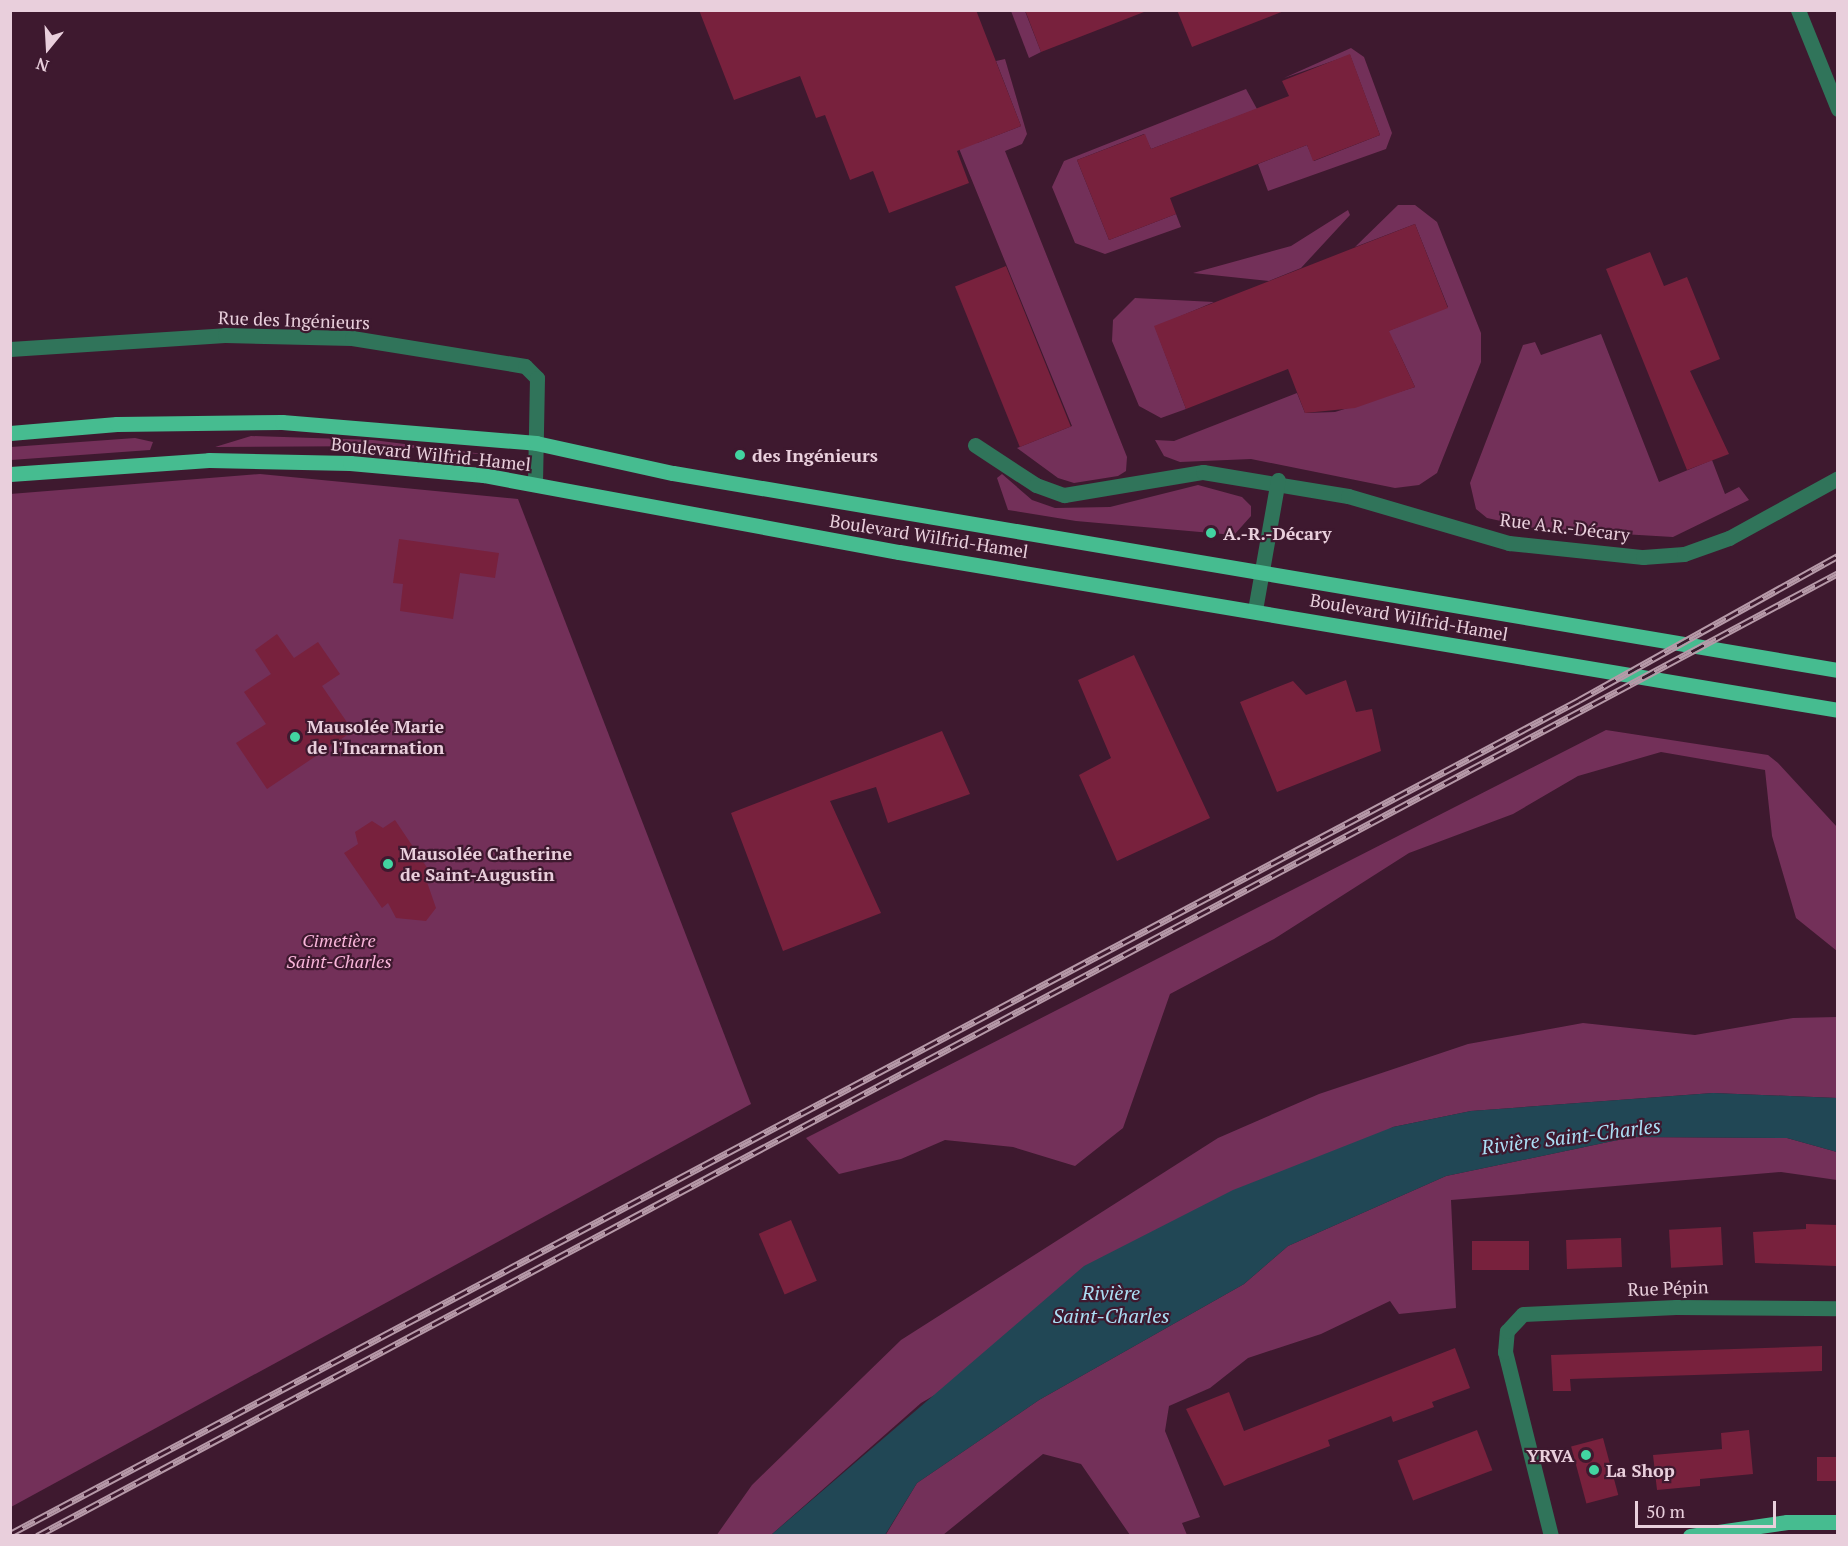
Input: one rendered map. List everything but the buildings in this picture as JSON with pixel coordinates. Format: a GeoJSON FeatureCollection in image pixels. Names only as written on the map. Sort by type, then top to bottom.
{"type":"FeatureCollection","features":[{"type":"Feature","properties":{"kind":"main road","name":"Boulevard Wilfrid-Hamel"},"geometry":{"type":"LineString","coordinates":[[10,433],[117,424],[282,422],[536,443],[673,473],[1838,670]]}},
{"type":"Feature","properties":{"kind":"main road","name":"Boulevard Wilfrid-Hamel"},"geometry":{"type":"LineString","coordinates":[[10,474],[220,460],[350,463],[535,483],[899,552],[1255,610],[1838,710]]}},
{"type":"Feature","properties":{"kind":"main road"},"geometry":{"type":"LineString","coordinates":[[1689,1536],[1787,1522],[1838,1522]]}},
{"type":"Feature","properties":{"kind":"street"},"geometry":{"type":"LineString","coordinates":[[1798,10],[1838,109]]}},
{"type":"Feature","properties":{"kind":"street","name":"Rue des Ingénieurs"},"geometry":{"type":"LineString","coordinates":[[10,349],[225,335],[352,338],[501,360],[525,366],[537,378],[535,483]]}},
{"type":"Feature","properties":{"kind":"street","name":"Rue A.R.-Décary"},"geometry":{"type":"LineString","coordinates":[[975,445],[1036,485],[1064,495],[1175,473],[1278,480],[1509,543],[1643,557],[1684,554],[1729,538],[1838,478]]}},
{"type":"Feature","properties":{"kind":"street"},"geometry":{"type":"LineString","coordinates":[[1255,610],[1278,480]]}},
{"type":"Feature","properties":{"kind":"street","name":"Rue Pépin"},"geometry":{"type":"LineString","coordinates":[[1551,1536],[1505,1352],[1507,1331],[1523,1314],[1676,1307],[1838,1308]]}},
{"type":"Feature","properties":{"kind":"green space"},"geometry":{"type":"Polygon","coordinates":[[[903,11],[977,143],[1021,126],[996,61],[1005,59],[1027,134],[1022,144],[1005,151],[1127,457],[1126,471],[1118,476],[1074,483],[1058,478],[1017,448],[1072,426],[903,11]]]}},
{"type":"Feature","properties":{"kind":"green space"},"geometry":{"type":"Polygon","coordinates":[[[1011,11],[1025,11],[1041,52],[1029,58],[1011,11]]]}},
{"type":"Feature","properties":{"kind":"green space"},"geometry":{"type":"Polygon","coordinates":[[[1351,48],[1364,57],[1392,133],[1386,149],[1268,191],[1258,164],[1307,145],[1314,161],[1380,135],[1350,55],[1284,78],[1351,48]]]}},
{"type":"Feature","properties":{"kind":"green space"},"geometry":{"type":"Polygon","coordinates":[[[1246,89],[1257,109],[1151,149],[1144,134],[1077,160],[1109,240],[1176,214],[1181,227],[1105,254],[1075,243],[1052,187],[1064,161],[1246,89]]]}},
{"type":"Feature","properties":{"kind":"green space"},"geometry":{"type":"Polygon","coordinates":[[[1398,205],[1415,205],[1437,222],[1481,333],[1481,362],[1437,473],[1419,485],[1395,488],[1251,459],[1180,462],[1164,456],[1155,440],[1174,441],[1297,393],[1305,413],[1335,412],[1415,387],[1395,344],[1383,333],[1448,307],[1415,224],[1355,247],[1398,205]]]}},
{"type":"Feature","properties":{"kind":"green space"},"geometry":{"type":"Polygon","coordinates":[[[1348,210],[1350,215],[1301,268],[1269,281],[1193,273],[1291,246],[1348,210]]]}},
{"type":"Feature","properties":{"kind":"green space"},"geometry":{"type":"Polygon","coordinates":[[[1135,298],[1214,302],[1155,327],[1186,409],[1161,418],[1139,406],[1112,341],[1113,320],[1135,298]]]}},
{"type":"Feature","properties":{"kind":"green space"},"geometry":{"type":"Polygon","coordinates":[[[1601,334],[1659,482],[1712,460],[1725,494],[1739,487],[1749,500],[1673,537],[1537,529],[1487,518],[1476,509],[1470,483],[1523,345],[1535,342],[1541,355],[1601,334]]]}},
{"type":"Feature","properties":{"kind":"green space"},"geometry":{"type":"Polygon","coordinates":[[[251,436],[373,440],[499,456],[394,446],[215,447],[251,436]]]}},
{"type":"Feature","properties":{"kind":"green space"},"geometry":{"type":"Polygon","coordinates":[[[135,438],[153,442],[150,450],[11,460],[11,447],[135,438]]]}},
{"type":"Feature","properties":{"kind":"green space","name":"Cimetière Saint-Charles"},"geometry":{"type":"Polygon","coordinates":[[[260,474],[518,499],[751,1104],[11,1507],[10,494],[260,474]]]}},
{"type":"Feature","properties":{"kind":"green space"},"geometry":{"type":"Polygon","coordinates":[[[1002,474],[1032,500],[1055,508],[1110,507],[1198,485],[1242,497],[1251,506],[1251,516],[1234,535],[1076,521],[1008,510],[997,478],[1002,474]]]}},
{"type":"Feature","properties":{"kind":"green space"},"geometry":{"type":"Polygon","coordinates":[[[1606,730],[1768,755],[1778,763],[1837,827],[1837,951],[1796,918],[1772,836],[1765,770],[1661,752],[1578,776],[1513,814],[1409,853],[1274,939],[1170,994],[1123,1128],[1075,1166],[1013,1147],[945,1140],[901,1159],[839,1174],[806,1138],[1606,730]]]}},
{"type":"Feature","properties":{"kind":"green space"},"geometry":{"type":"Polygon","coordinates":[[[1837,1017],[1837,1098],[1713,1093],[1471,1111],[1393,1127],[921,1403],[771,1535],[716,1536],[752,1485],[901,1340],[1218,1138],[1319,1094],[1468,1044],[1583,1023],[1695,1035],[1793,1018],[1837,1017]]]}},
{"type":"Feature","properties":{"kind":"green space"},"geometry":{"type":"Polygon","coordinates":[[[1632,1137],[1787,1138],[1837,1152],[1837,1180],[1781,1172],[1451,1200],[1456,1308],[1399,1314],[1390,1301],[1321,1334],[1248,1358],[1210,1388],[1169,1406],[1165,1431],[1200,1517],[1182,1523],[1187,1535],[1130,1535],[1081,1464],[1043,1454],[943,1535],[885,1536],[917,1483],[1039,1400],[1244,1284],[1288,1246],[1446,1176],[1632,1137]]]}},
{"type":"Feature","properties":{"kind":"water","name":"Rivière Saint-Charles"},"geometry":{"type":"Polygon","coordinates":[[[1713,1093],[1837,1098],[1837,1152],[1787,1138],[1632,1137],[1446,1176],[1288,1246],[1244,1284],[1039,1400],[917,1483],[885,1535],[771,1535],[1084,1266],[1233,1190],[1393,1127],[1471,1111],[1713,1093]]]}},
{"type":"Feature","properties":{"kind":"railway"},"geometry":{"type":"LineString","coordinates":[[10,1534],[1579,700],[1838,556]]}},
{"type":"Feature","properties":{"kind":"railway"},"geometry":{"type":"LineString","coordinates":[[37,1536],[1838,573]]}},
{"type":"Feature","properties":{"kind":"place","name":"des Ingénieurs"},"geometry":{"type":"Point","coordinates":[740,455]}},
{"type":"Feature","properties":{"kind":"place","name":"A.-R.-Décary"},"geometry":{"type":"Point","coordinates":[1211,533]}},
{"type":"Feature","properties":{"kind":"place","name":"Mausolée Marie de l'Incarnation"},"geometry":{"type":"Point","coordinates":[295,737]}},
{"type":"Feature","properties":{"kind":"place","name":"Mausolée Catherine de Saint-Augustin"},"geometry":{"type":"Point","coordinates":[388,864]}},
{"type":"Feature","properties":{"kind":"place","name":"YRVA"},"geometry":{"type":"Point","coordinates":[1586,1455]}},
{"type":"Feature","properties":{"kind":"place","name":"La Shop"},"geometry":{"type":"Point","coordinates":[1594,1470]}}]}
